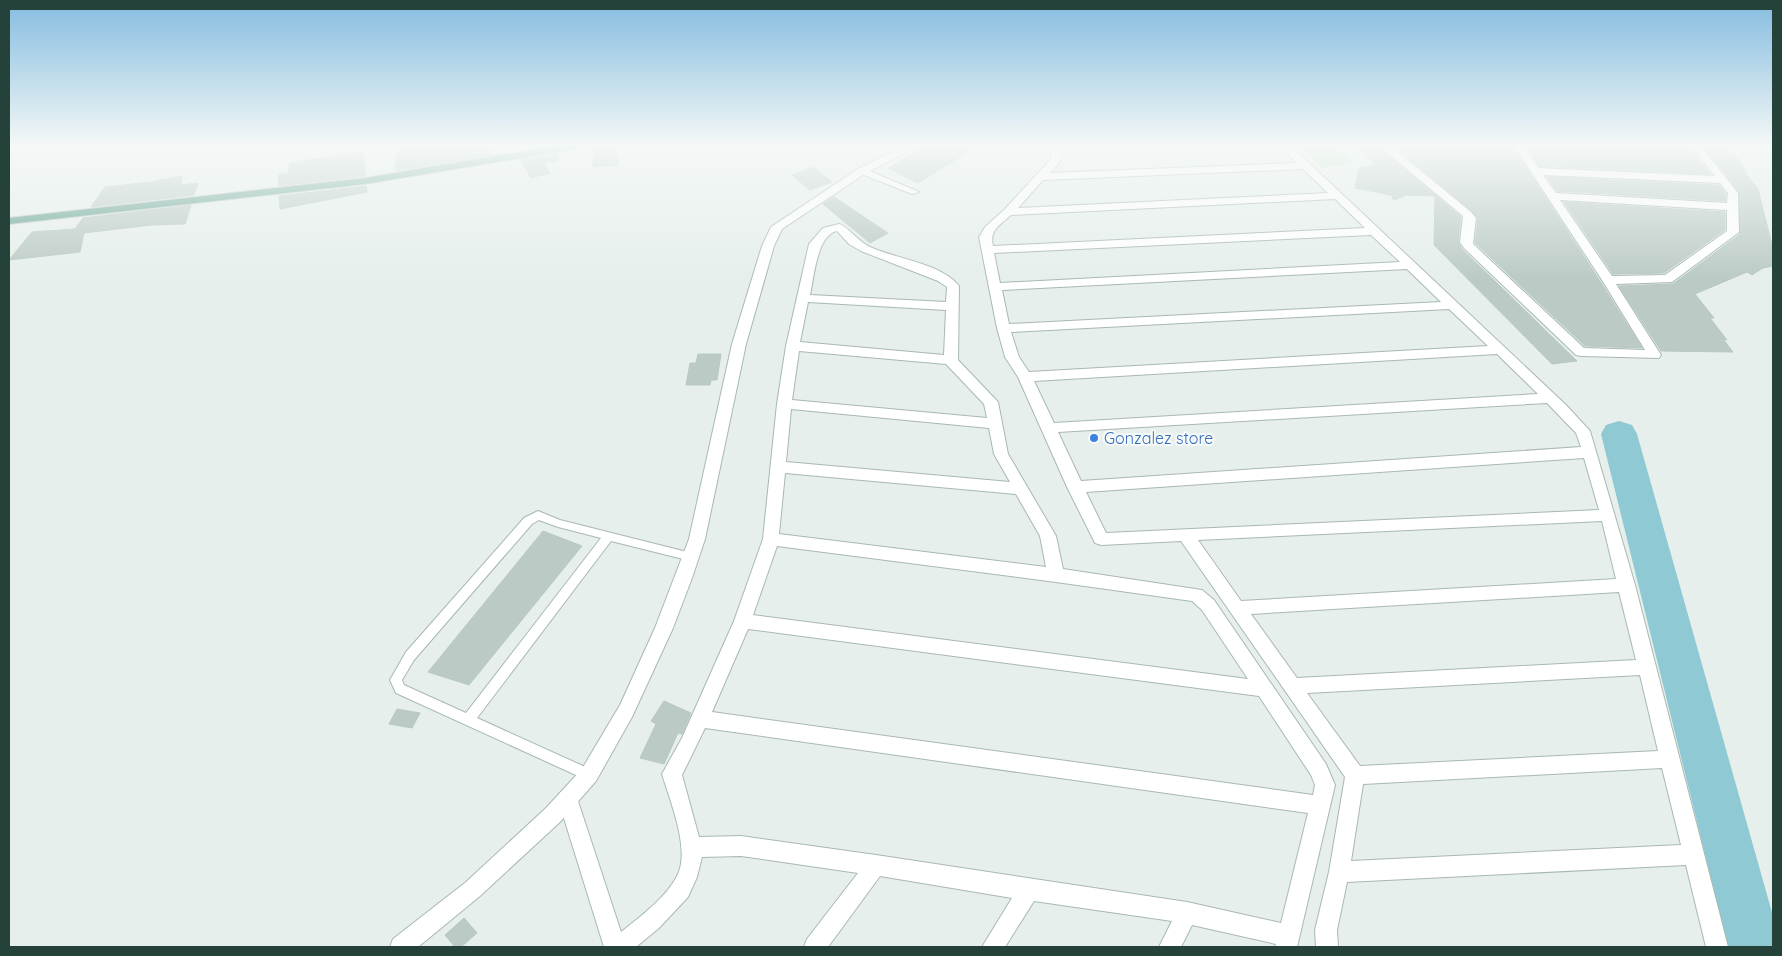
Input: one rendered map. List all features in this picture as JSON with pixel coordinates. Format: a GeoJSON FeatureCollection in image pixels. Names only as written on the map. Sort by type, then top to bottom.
{"type":"FeatureCollection","features":[{"type":"Feature","properties":{"kind":"main road"},"geometry":{"type":"LineString","coordinates":[[9,221],[279,191]]}},
{"type":"Feature","properties":{"kind":"street"},"geometry":{"type":"LineString","coordinates":[[401,947],[473,889],[553,815],[589,775],[626,711],[664,628],[697,539],[739,344],[768,246],[777,227],[833,191]]}},
{"type":"Feature","properties":{"kind":"street"},"geometry":{"type":"LineString","coordinates":[[1028,191],[989,229],[984,237],[994,287],[1012,357],[1025,377],[1101,539],[1608,515]]}},
{"type":"Feature","properties":{"kind":"street"},"geometry":{"type":"LineString","coordinates":[[1331,191],[1550,398],[1583,432],[1627,585],[1692,855],[1717,947]]}},
{"type":"Feature","properties":{"kind":"street"},"geometry":{"type":"LineString","coordinates":[[1438,191],[1470,218],[1466,242],[1468,246],[1581,352],[1654,355],[1608,280],[1548,191]]}},
{"type":"Feature","properties":{"kind":"street"},"geometry":{"type":"LineString","coordinates":[[1608,280],[1668,279],[1731,236],[1734,232],[1731,191]]}},
{"type":"Feature","properties":{"kind":"street"},"geometry":{"type":"LineString","coordinates":[[1008,212],[1337,196]]}},
{"type":"Feature","properties":{"kind":"street"},"geometry":{"type":"LineString","coordinates":[[1551,196],[1733,207]]}},
{"type":"Feature","properties":{"kind":"street"},"geometry":{"type":"LineString","coordinates":[[619,947],[652,920],[683,888],[691,864],[690,847],[672,774],[700,719],[743,622],[771,539],[784,404],[792,346],[815,244],[827,230],[840,227],[852,241],[871,251],[941,276],[953,286],[951,360],[953,365],[991,402],[1001,454],[1048,536],[1056,575]]}},
{"type":"Feature","properties":{"kind":"street"},"geometry":{"type":"LineString","coordinates":[[987,250],[1373,231]]}},
{"type":"Feature","properties":{"kind":"street"},"geometry":{"type":"LineString","coordinates":[[994,287],[1408,265]]}},
{"type":"Feature","properties":{"kind":"street"},"geometry":{"type":"LineString","coordinates":[[803,298],[952,306]]}},
{"type":"Feature","properties":{"kind":"street"},"geometry":{"type":"LineString","coordinates":[[1003,328],[1451,305]]}},
{"type":"Feature","properties":{"kind":"street"},"geometry":{"type":"LineString","coordinates":[[792,346],[951,360]]}},
{"type":"Feature","properties":{"kind":"street"},"geometry":{"type":"LineString","coordinates":[[1025,377],[1499,350]]}},
{"type":"Feature","properties":{"kind":"street"},"geometry":{"type":"LineString","coordinates":[[1049,428],[1550,398]]}},
{"type":"Feature","properties":{"kind":"street"},"geometry":{"type":"LineString","coordinates":[[784,404],[995,424]]}},
{"type":"Feature","properties":{"kind":"street"},"geometry":{"type":"LineString","coordinates":[[1075,487],[1589,452]]}},
{"type":"Feature","properties":{"kind":"street"},"geometry":{"type":"LineString","coordinates":[[778,466],[1020,490]]}},
{"type":"Feature","properties":{"kind":"street"},"geometry":{"type":"LineString","coordinates":[[1186,536],[1354,775],[1339,872],[1326,930],[1327,947]]}},
{"type":"Feature","properties":{"kind":"street"},"geometry":{"type":"LineString","coordinates":[[690,847],[741,846],[1187,913],[1288,942],[1325,785],[1319,770],[1208,605],[1196,595],[1056,575],[771,539]]}},
{"type":"Feature","properties":{"kind":"street"},"geometry":{"type":"LineString","coordinates":[[1237,608],[1627,585]]}},
{"type":"Feature","properties":{"kind":"street"},"geometry":{"type":"LineString","coordinates":[[743,622],[1265,689]]}},
{"type":"Feature","properties":{"kind":"street"},"geometry":{"type":"LineString","coordinates":[[1292,686],[1648,667]]}},
{"type":"Feature","properties":{"kind":"street"},"geometry":{"type":"LineString","coordinates":[[700,719],[1320,805]]}},
{"type":"Feature","properties":{"kind":"street"},"geometry":{"type":"LineString","coordinates":[[1354,775],[1670,759]]}},
{"type":"Feature","properties":{"kind":"street"},"geometry":{"type":"LineString","coordinates":[[568,798],[615,947]]}},
{"type":"Feature","properties":{"kind":"street"},"geometry":{"type":"LineString","coordinates":[[1339,872],[1692,855]]}},
{"type":"Feature","properties":{"kind":"street"},"geometry":{"type":"LineString","coordinates":[[815,947],[876,865]]}},
{"type":"Feature","properties":{"kind":"street"},"geometry":{"type":"LineString","coordinates":[[993,947],[1029,890]]}},
{"type":"Feature","properties":{"kind":"street"},"geometry":{"type":"LineString","coordinates":[[1170,947],[1187,913]]}},
{"type":"Feature","properties":{"kind":"lane"},"geometry":{"type":"LineString","coordinates":[[589,775],[400,689],[396,680],[410,656],[528,521],[538,515],[558,523],[691,557]]}},
{"type":"Feature","properties":{"kind":"lane"},"geometry":{"type":"LineString","coordinates":[[468,720],[609,536]]}},
{"type":"Feature","properties":{"kind":"building"},"geometry":{"type":"Polygon","coordinates":[[[102,191],[195,191],[194,195],[91,207],[102,191]]]}},
{"type":"Feature","properties":{"kind":"building"},"geometry":{"type":"Polygon","coordinates":[[[326,191],[367,192],[280,209],[279,196],[326,191]]]}},
{"type":"Feature","properties":{"kind":"building"},"geometry":{"type":"Polygon","coordinates":[[[1368,191],[1430,191],[1461,217],[1458,242],[1462,249],[1577,361],[1552,364],[1434,245],[1435,196],[1407,195],[1394,200],[1391,195],[1368,191]]]}},
{"type":"Feature","properties":{"kind":"building"},"geometry":{"type":"Polygon","coordinates":[[[1448,191],[1541,191],[1642,348],[1585,346],[1475,243],[1478,218],[1448,191]]]}},
{"type":"Feature","properties":{"kind":"building"},"geometry":{"type":"Polygon","coordinates":[[[1557,191],[1723,191],[1726,194],[1725,201],[1557,191]]]}},
{"type":"Feature","properties":{"kind":"building"},"geometry":{"type":"Polygon","coordinates":[[[1738,191],[1758,191],[1773,249],[1773,266],[1763,268],[1752,275],[1747,272],[1695,294],[1714,318],[1710,318],[1727,340],[1723,339],[1733,352],[1661,351],[1619,286],[1673,284],[1740,234],[1738,191]]]}},
{"type":"Feature","properties":{"kind":"building"},"geometry":{"type":"Polygon","coordinates":[[[834,197],[888,233],[870,243],[823,204],[834,197]]]}},
{"type":"Feature","properties":{"kind":"building"},"geometry":{"type":"Polygon","coordinates":[[[1564,202],[1725,212],[1725,230],[1664,273],[1613,274],[1564,202]]]}},
{"type":"Feature","properties":{"kind":"building"},"geometry":{"type":"Polygon","coordinates":[[[191,205],[185,224],[151,225],[84,233],[80,252],[9,260],[32,232],[75,229],[83,218],[191,205]]]}},
{"type":"Feature","properties":{"kind":"building"},"geometry":{"type":"Polygon","coordinates":[[[698,354],[721,354],[717,380],[711,380],[710,385],[686,385],[690,363],[696,363],[698,354]]]}},
{"type":"Feature","properties":{"kind":"building"},"geometry":{"type":"Polygon","coordinates":[[[543,531],[582,546],[469,685],[428,672],[543,531]]]}},
{"type":"Feature","properties":{"kind":"building"},"geometry":{"type":"Polygon","coordinates":[[[664,701],[691,713],[682,734],[678,733],[664,764],[640,758],[656,724],[651,721],[664,701]]]}},
{"type":"Feature","properties":{"kind":"building"},"geometry":{"type":"Polygon","coordinates":[[[397,709],[420,713],[412,728],[389,724],[397,709]]]}},
{"type":"Feature","properties":{"kind":"building"},"geometry":{"type":"Polygon","coordinates":[[[464,918],[477,933],[461,947],[455,947],[445,935],[464,918]]]}},
{"type":"Feature","properties":{"kind":"waterway"},"geometry":{"type":"LineString","coordinates":[[1619,434],[1755,947]]}},
{"type":"Feature","properties":{"kind":"place","name":"Gonzalez store"},"geometry":{"type":"Point","coordinates":[1094,438]}}]}
